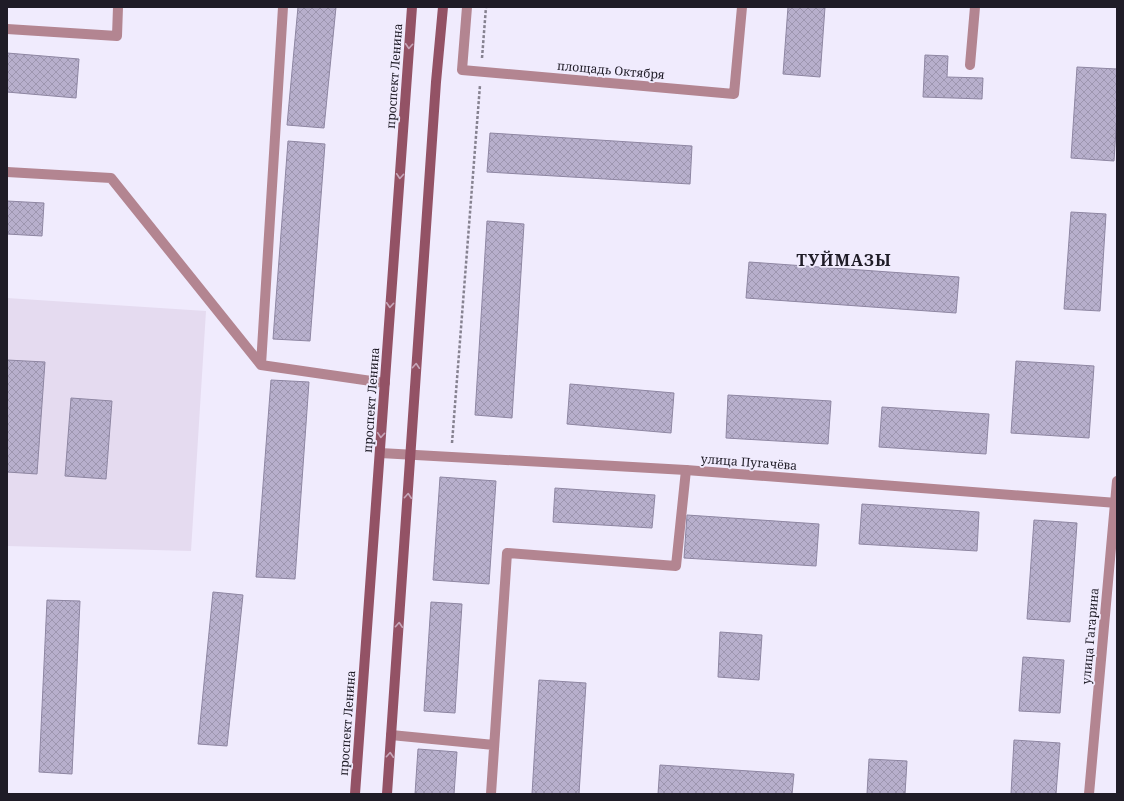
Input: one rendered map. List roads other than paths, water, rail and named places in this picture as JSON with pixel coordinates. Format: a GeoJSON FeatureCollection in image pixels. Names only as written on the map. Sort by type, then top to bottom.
{"type":"FeatureCollection","features":[{"type":"Feature","properties":{"kind":"street"},"geometry":{"type":"LineString","coordinates":[[7,29],[117,36],[118,7]]}},
{"type":"Feature","properties":{"kind":"street"},"geometry":{"type":"LineString","coordinates":[[261,365],[282,7]]}},
{"type":"Feature","properties":{"kind":"street","name":"проспект Ленина"},"geometry":{"type":"LineString","coordinates":[[355,794],[412,7]]}},
{"type":"Feature","properties":{"kind":"street"},"geometry":{"type":"LineString","coordinates":[[387,794],[435,90],[443,7]]}},
{"type":"Feature","properties":{"kind":"street","name":"площадь Октября"},"geometry":{"type":"LineString","coordinates":[[467,7],[462,70],[734,94],[742,7]]}},
{"type":"Feature","properties":{"kind":"street"},"geometry":{"type":"LineString","coordinates":[[970,65],[975,7]]}},
{"type":"Feature","properties":{"kind":"street"},"geometry":{"type":"LineString","coordinates":[[7,172],[111,178],[261,365],[385,382]]}},
{"type":"Feature","properties":{"kind":"street","name":"улица Пугачёва"},"geometry":{"type":"LineString","coordinates":[[380,453],[686,470],[1116,503]]}},
{"type":"Feature","properties":{"kind":"street"},"geometry":{"type":"LineString","coordinates":[[491,794],[507,553],[676,566],[686,470]]}},
{"type":"Feature","properties":{"kind":"street","name":"улица Гагарина"},"geometry":{"type":"LineString","coordinates":[[1089,794],[1117,481]]}},
{"type":"Feature","properties":{"kind":"street"},"geometry":{"type":"LineString","coordinates":[[391,735],[494,745]]}},
{"type":"Feature","properties":{"kind":"district","name":"ТУЙМАЗЫ"},"geometry":{"type":"Point","coordinates":[844,260]}}]}
